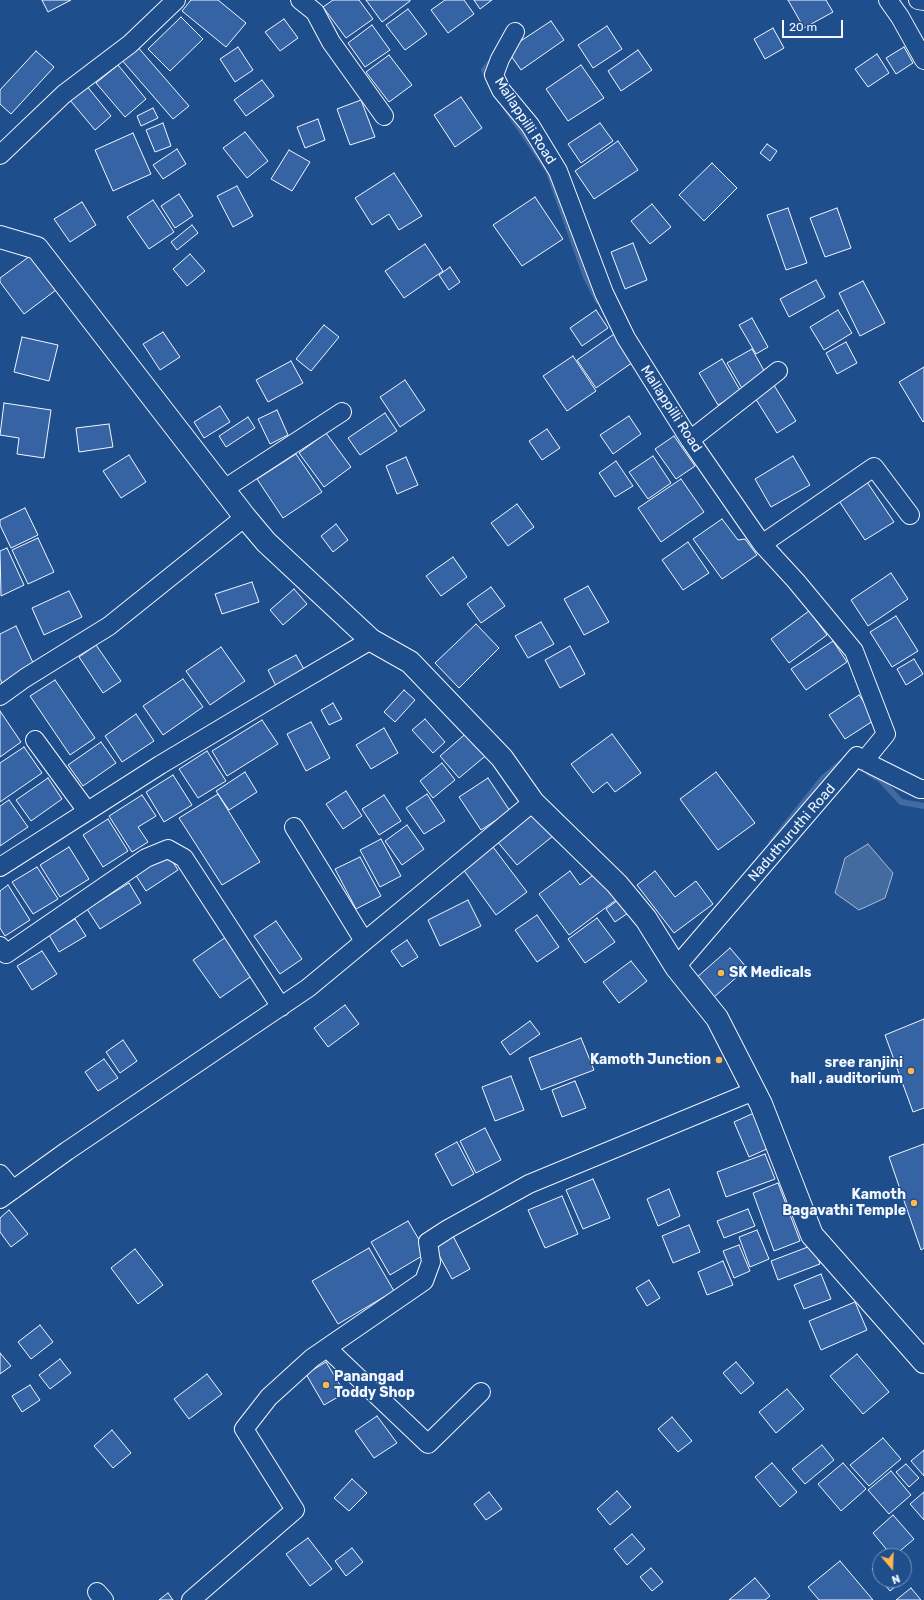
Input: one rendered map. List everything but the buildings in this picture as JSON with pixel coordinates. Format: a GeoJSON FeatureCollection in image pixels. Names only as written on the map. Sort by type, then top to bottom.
{"type":"FeatureCollection","features":[{"type":"Feature","properties":{"kind":"main road"},"geometry":{"type":"LineString","coordinates":[[0,237],[37,248],[245,517],[266,542],[371,640],[410,662],[502,758],[533,802],[617,884],[646,919],[676,967],[716,1018],[761,1104],[812,1235],[924,1362]]}},
{"type":"Feature","properties":{"kind":"street"},"geometry":{"type":"LineString","coordinates":[[0,155],[64,94],[130,44],[176,0]]}},
{"type":"Feature","properties":{"kind":"street"},"geometry":{"type":"LineString","coordinates":[[300,0],[315,12],[331,42],[384,116]]}},
{"type":"Feature","properties":{"kind":"street"},"geometry":{"type":"LineString","coordinates":[[888,0],[900,17],[924,60]]}},
{"type":"Feature","properties":{"kind":"street"},"geometry":{"type":"LineString","coordinates":[[918,0],[924,1]]}},
{"type":"Feature","properties":{"kind":"street","name":"Mallappilli Road"},"geometry":{"type":"LineString","coordinates":[[515,32],[500,59],[494,75],[502,90],[530,125],[558,171],[604,293],[626,338],[690,440],[762,544],[796,581],[854,651],[883,738],[864,761]]}},
{"type":"Feature","properties":{"kind":"street"},"geometry":{"type":"LineString","coordinates":[[690,440],[778,371]]}},
{"type":"Feature","properties":{"kind":"street"},"geometry":{"type":"LineString","coordinates":[[224,489],[342,412]]}},
{"type":"Feature","properties":{"kind":"street"},"geometry":{"type":"LineString","coordinates":[[762,544],[874,467],[910,515]]}},
{"type":"Feature","properties":{"kind":"street"},"geometry":{"type":"LineString","coordinates":[[0,696],[25,678],[109,626],[245,517]]}},
{"type":"Feature","properties":{"kind":"street"},"geometry":{"type":"LineString","coordinates":[[0,867],[194,744],[371,640]]}},
{"type":"Feature","properties":{"kind":"street"},"geometry":{"type":"LineString","coordinates":[[35,740],[87,811]]}},
{"type":"Feature","properties":{"kind":"street","name":"Naduthuruthi Road"},"geometry":{"type":"LineString","coordinates":[[676,967],[858,756],[864,761]]}},
{"type":"Feature","properties":{"kind":"street"},"geometry":{"type":"LineString","coordinates":[[864,761],[920,789],[924,789]]}},
{"type":"Feature","properties":{"kind":"street"},"geometry":{"type":"LineString","coordinates":[[0,1174],[6,1194],[67,1151],[281,1007],[308,988],[364,940],[533,802]]}},
{"type":"Feature","properties":{"kind":"street"},"geometry":{"type":"LineString","coordinates":[[294,827],[364,940]]}},
{"type":"Feature","properties":{"kind":"street"},"geometry":{"type":"LineString","coordinates":[[0,946],[6,954],[146,858],[168,849],[184,858],[281,1007]]}},
{"type":"Feature","properties":{"kind":"street"},"geometry":{"type":"LineString","coordinates":[[191,1600],[295,1510],[244,1429],[269,1397],[312,1358],[424,1281],[431,1262],[428,1242],[448,1229],[529,1184],[754,1091]]}},
{"type":"Feature","properties":{"kind":"street"},"geometry":{"type":"LineString","coordinates":[[327,1348],[428,1444],[481,1392]]}},
{"type":"Feature","properties":{"kind":"water"},"geometry":{"type":"Polygon","coordinates":[[[868,844],[893,873],[885,898],[859,910],[835,893],[845,858],[868,844]]]}},
{"type":"Feature","properties":{"kind":"waterway"},"geometry":{"type":"LineString","coordinates":[[489,80],[484,70],[494,58]]}},
{"type":"Feature","properties":{"kind":"waterway"},"geometry":{"type":"LineString","coordinates":[[504,105],[548,170],[586,277],[598,301]]}},
{"type":"Feature","properties":{"kind":"waterway"},"geometry":{"type":"LineString","coordinates":[[772,842],[823,778],[842,762]]}},
{"type":"Feature","properties":{"kind":"waterway"},"geometry":{"type":"LineString","coordinates":[[869,773],[881,780],[901,802],[924,806]]}},
{"type":"Feature","properties":{"kind":"place","name":"SK Medicals"},"geometry":{"type":"Point","coordinates":[721,973]}},
{"type":"Feature","properties":{"kind":"place","name":"Kamoth Junction"},"geometry":{"type":"Point","coordinates":[719,1060]}},
{"type":"Feature","properties":{"kind":"place","name":"sree ranjini hall , auditorium"},"geometry":{"type":"Point","coordinates":[911,1071]}},
{"type":"Feature","properties":{"kind":"place","name":"Kamoth Bagavathi Temple"},"geometry":{"type":"Point","coordinates":[914,1203]}},
{"type":"Feature","properties":{"kind":"place","name":"Panangad Toddy Shop"},"geometry":{"type":"Point","coordinates":[326,1385]}}]}
